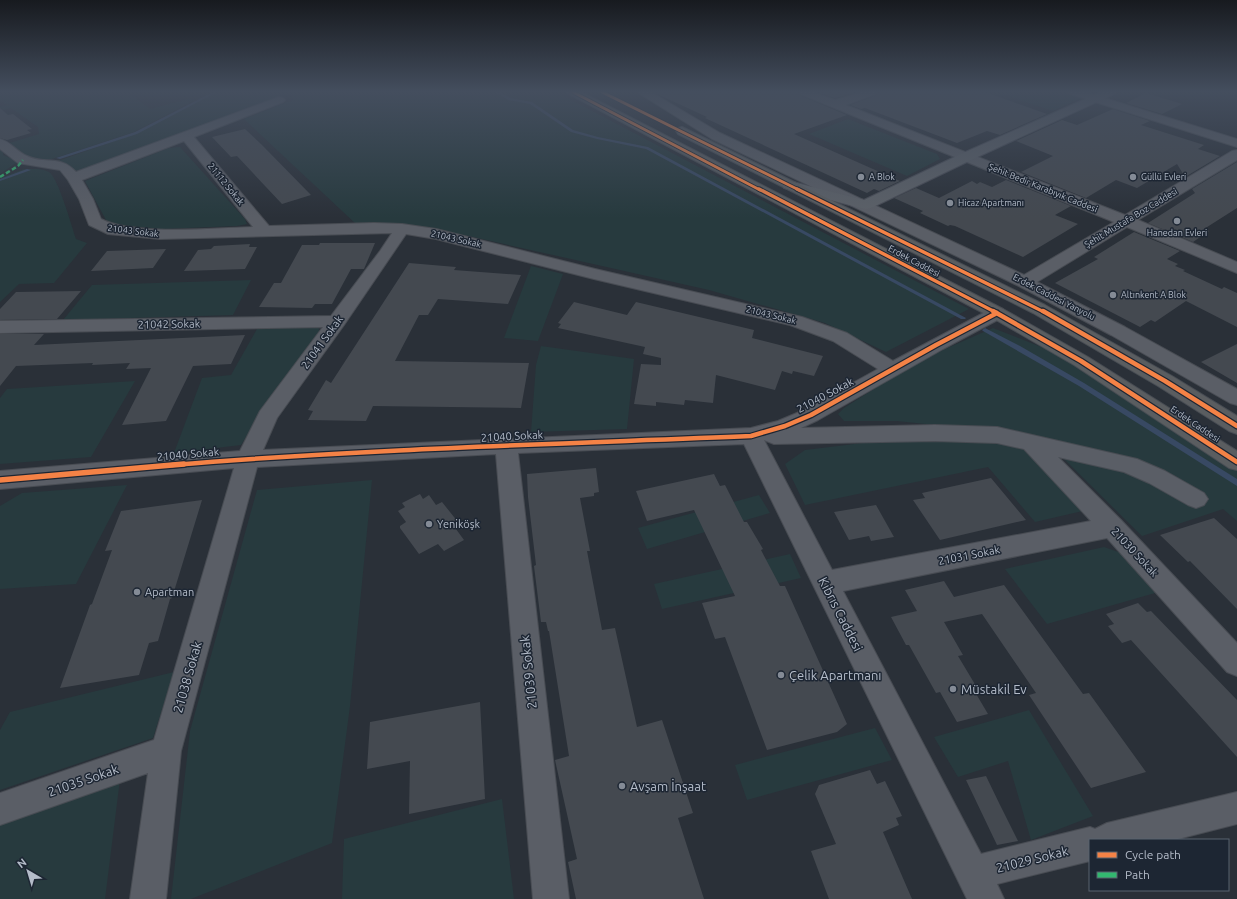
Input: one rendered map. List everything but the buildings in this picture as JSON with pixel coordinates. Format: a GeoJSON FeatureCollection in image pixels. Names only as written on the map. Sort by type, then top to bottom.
{"type":"FeatureCollection","features":[{"type":"Feature","properties":{"kind":"highway","name":"Erdek Caddesi"},"geometry":{"type":"LineString","coordinates":[[653,134],[997,313],[1081,361],[1237,462]]}},
{"type":"Feature","properties":{"kind":"highway","name":"Erdek Caddesi"},"geometry":{"type":"LineString","coordinates":[[686,134],[1039,309],[1165,381],[1237,426]]}},
{"type":"Feature","properties":{"kind":"main road"},"geometry":{"type":"LineString","coordinates":[[789,185],[866,205],[1016,134]]}},
{"type":"Feature","properties":{"kind":"street"},"geometry":{"type":"LineString","coordinates":[[74,178],[192,134]]}},
{"type":"Feature","properties":{"kind":"street","name":"Erdek Caddesi Yanyolu"},"geometry":{"type":"LineString","coordinates":[[713,134],[866,205],[1025,282],[1118,331],[1237,398]]}},
{"type":"Feature","properties":{"kind":"street","name":"Şehit Bedir Karabıyık Caddesi"},"geometry":{"type":"LineString","coordinates":[[909,134],[1126,221],[1237,268]]}},
{"type":"Feature","properties":{"kind":"street"},"geometry":{"type":"LineString","coordinates":[[1208,134],[1237,143]]}},
{"type":"Feature","properties":{"kind":"street","name":"21112 Sokak"},"geometry":{"type":"LineString","coordinates":[[187,136],[265,231]]}},
{"type":"Feature","properties":{"kind":"street","name":"21043 Sokak"},"geometry":{"type":"LineString","coordinates":[[0,143],[23,160],[34,163],[56,164],[64,167],[74,178],[86,199],[94,222],[108,229],[160,234],[402,229],[436,234],[594,274],[796,321],[840,337],[893,370]]}},
{"type":"Feature","properties":{"kind":"street","name":"Şehit Mustafa Boz Caddesi"},"geometry":{"type":"LineString","coordinates":[[1025,282],[1237,154]]}},
{"type":"Feature","properties":{"kind":"street","name":"21041 Sokak"},"geometry":{"type":"LineString","coordinates":[[248,459],[267,416],[338,321],[387,253],[402,229]]}},
{"type":"Feature","properties":{"kind":"street","name":"21040 Sokak"},"geometry":{"type":"LineString","coordinates":[[0,480],[248,459],[750,436],[784,426],[811,415],[936,345],[997,313]]}},
{"type":"Feature","properties":{"kind":"street","name":"21042 Sokak"},"geometry":{"type":"LineString","coordinates":[[0,328],[338,321]]}},
{"type":"Feature","properties":{"kind":"street"},"geometry":{"type":"LineString","coordinates":[[750,436],[935,433],[997,436],[1129,465],[1158,477],[1196,499]]}},
{"type":"Feature","properties":{"kind":"street","name":"Kıbrıs Caddesi"},"geometry":{"type":"LineString","coordinates":[[750,436],[980,886]]}},
{"type":"Feature","properties":{"kind":"street","name":"21030 Sokak"},"geometry":{"type":"LineString","coordinates":[[1031,443],[1112,527],[1237,663]]}},
{"type":"Feature","properties":{"kind":"street","name":"21039 Sokak"},"geometry":{"type":"LineString","coordinates":[[506,446],[551,899]]}},
{"type":"Feature","properties":{"kind":"street","name":"21038 Sokak"},"geometry":{"type":"LineString","coordinates":[[148,899],[166,751],[248,459]]}},
{"type":"Feature","properties":{"kind":"street","name":"21031 Sokak"},"geometry":{"type":"LineString","coordinates":[[825,584],[1112,527]]}},
{"type":"Feature","properties":{"kind":"street","name":"21035 Sokak"},"geometry":{"type":"LineString","coordinates":[[0,809],[166,751]]}},
{"type":"Feature","properties":{"kind":"street"},"geometry":{"type":"LineString","coordinates":[[1111,839],[1237,808]]}},
{"type":"Feature","properties":{"kind":"street","name":"21029 Sokak"},"geometry":{"type":"LineString","coordinates":[[980,886],[1089,844]]}},
{"type":"Feature","properties":{"kind":"green space"},"geometry":{"type":"Polygon","coordinates":[[[39,134],[128,134],[52,159],[33,158],[6,144],[39,134]]]}},
{"type":"Feature","properties":{"kind":"green space"},"geometry":{"type":"Polygon","coordinates":[[[134,134],[181,134],[79,173],[69,165],[58,161],[134,134]]]}},
{"type":"Feature","properties":{"kind":"green space"},"geometry":{"type":"Polygon","coordinates":[[[260,134],[636,134],[969,309],[886,352],[825,323],[709,290],[464,235],[401,225],[356,224],[260,134]]]}},
{"type":"Feature","properties":{"kind":"green space"},"geometry":{"type":"Polygon","coordinates":[[[809,134],[886,134],[937,154],[940,159],[907,176],[809,134]]]}},
{"type":"Feature","properties":{"kind":"green space"},"geometry":{"type":"Polygon","coordinates":[[[0,147],[4,150],[3,155],[15,160],[16,163],[0,174],[0,147]]]}},
{"type":"Feature","properties":{"kind":"green space"},"geometry":{"type":"Polygon","coordinates":[[[180,147],[245,219],[247,224],[237,226],[162,229],[107,222],[85,181],[169,148],[180,147]]]}},
{"type":"Feature","properties":{"kind":"green space"},"geometry":{"type":"Polygon","coordinates":[[[24,169],[43,170],[49,172],[53,176],[76,239],[87,243],[54,283],[19,284],[0,302],[0,178],[24,169]]]}},
{"type":"Feature","properties":{"kind":"green space"},"geometry":{"type":"Polygon","coordinates":[[[531,266],[563,274],[538,341],[504,338],[531,266]]]}},
{"type":"Feature","properties":{"kind":"green space"},"geometry":{"type":"Polygon","coordinates":[[[251,280],[233,315],[63,320],[92,285],[251,280]]]}},
{"type":"Feature","properties":{"kind":"green space"},"geometry":{"type":"Polygon","coordinates":[[[318,326],[320,333],[261,413],[241,445],[174,453],[202,378],[231,375],[257,329],[318,326]]]}},
{"type":"Feature","properties":{"kind":"green space"},"geometry":{"type":"Polygon","coordinates":[[[993,328],[1054,352],[1237,470],[1237,521],[1223,509],[1142,536],[1061,456],[935,425],[897,421],[844,421],[838,414],[844,408],[918,361],[993,328]]]}},
{"type":"Feature","properties":{"kind":"green space"},"geometry":{"type":"Polygon","coordinates":[[[541,346],[634,359],[627,429],[531,432],[536,365],[541,346]]]}},
{"type":"Feature","properties":{"kind":"green space"},"geometry":{"type":"Polygon","coordinates":[[[135,381],[91,457],[0,464],[0,398],[7,389],[135,381]]]}},
{"type":"Feature","properties":{"kind":"green space"},"geometry":{"type":"Polygon","coordinates":[[[896,439],[987,439],[1018,446],[1036,458],[1087,510],[1035,522],[988,467],[805,505],[785,464],[805,450],[896,439]]]}},
{"type":"Feature","properties":{"kind":"green space"},"geometry":{"type":"Polygon","coordinates":[[[372,480],[350,706],[332,843],[191,899],[171,899],[190,731],[257,490],[372,480]]]}},
{"type":"Feature","properties":{"kind":"green space"},"geometry":{"type":"Polygon","coordinates":[[[127,485],[76,584],[0,589],[0,506],[22,493],[127,485]]]}},
{"type":"Feature","properties":{"kind":"green space"},"geometry":{"type":"Polygon","coordinates":[[[759,495],[770,513],[647,549],[638,528],[759,495]]]}},
{"type":"Feature","properties":{"kind":"green space"},"geometry":{"type":"Polygon","coordinates":[[[1104,547],[1124,554],[1162,591],[1047,624],[1005,569],[1104,547]]]}},
{"type":"Feature","properties":{"kind":"green space"},"geometry":{"type":"Polygon","coordinates":[[[790,554],[801,578],[662,609],[654,584],[790,554]]]}},
{"type":"Feature","properties":{"kind":"green space"},"geometry":{"type":"Polygon","coordinates":[[[174,672],[153,738],[0,790],[0,730],[10,712],[174,672]]]}},
{"type":"Feature","properties":{"kind":"green space"},"geometry":{"type":"Polygon","coordinates":[[[1029,710],[1093,816],[1031,840],[1008,761],[958,777],[934,737],[1029,710]]]}},
{"type":"Feature","properties":{"kind":"green space"},"geometry":{"type":"Polygon","coordinates":[[[875,728],[892,760],[747,800],[735,765],[875,728]]]}},
{"type":"Feature","properties":{"kind":"green space"},"geometry":{"type":"Polygon","coordinates":[[[120,779],[105,899],[0,899],[0,825],[120,779]]]}},
{"type":"Feature","properties":{"kind":"green space"},"geometry":{"type":"Polygon","coordinates":[[[502,799],[514,899],[342,899],[344,839],[502,799]]]}},
{"type":"Feature","properties":{"kind":"waterway"},"geometry":{"type":"LineString","coordinates":[[58,158],[133,134]]}},
{"type":"Feature","properties":{"kind":"waterway"},"geometry":{"type":"LineString","coordinates":[[583,134],[647,148],[963,318]]}},
{"type":"Feature","properties":{"kind":"waterway"},"geometry":{"type":"LineString","coordinates":[[0,180],[29,170]]}},
{"type":"Feature","properties":{"kind":"waterway"},"geometry":{"type":"LineString","coordinates":[[985,330],[1050,366],[1144,423],[1237,483]]}},
{"type":"Feature","properties":{"kind":"marked path"},"geometry":{"type":"LineString","coordinates":[[0,177],[18,166],[23,160]]}},
{"type":"Feature","properties":{"kind":"cycle path"},"geometry":{"type":"LineString","coordinates":[[653,134],[997,313],[1081,361],[1237,462]]}},
{"type":"Feature","properties":{"kind":"cycle path"},"geometry":{"type":"LineString","coordinates":[[686,134],[1039,309],[1165,381],[1237,426]]}},
{"type":"Feature","properties":{"kind":"cycle path"},"geometry":{"type":"LineString","coordinates":[[0,480],[248,459],[506,446],[751,436],[785,426],[811,415],[936,345],[997,313]]}},
{"type":"Feature","properties":{"kind":"place","name":"A Blok"},"geometry":{"type":"Point","coordinates":[861,177]}},
{"type":"Feature","properties":{"kind":"place","name":"Güllü Evleri"},"geometry":{"type":"Point","coordinates":[1133,177]}},
{"type":"Feature","properties":{"kind":"place","name":"Hicaz Apartmanı"},"geometry":{"type":"Point","coordinates":[950,203]}},
{"type":"Feature","properties":{"kind":"place","name":"Hanedan Evleri"},"geometry":{"type":"Point","coordinates":[1177,221]}},
{"type":"Feature","properties":{"kind":"place","name":"Altınkent A Blok"},"geometry":{"type":"Point","coordinates":[1113,295]}},
{"type":"Feature","properties":{"kind":"place","name":"Yeniköşk"},"geometry":{"type":"Point","coordinates":[429,524]}},
{"type":"Feature","properties":{"kind":"place","name":"Apartman"},"geometry":{"type":"Point","coordinates":[137,592]}},
{"type":"Feature","properties":{"kind":"place","name":"Çelik Apartmanı"},"geometry":{"type":"Point","coordinates":[781,675]}},
{"type":"Feature","properties":{"kind":"place","name":"Müstakil Ev"},"geometry":{"type":"Point","coordinates":[953,689]}},
{"type":"Feature","properties":{"kind":"place","name":"Avşam İnşaat"},"geometry":{"type":"Point","coordinates":[622,786]}}]}
